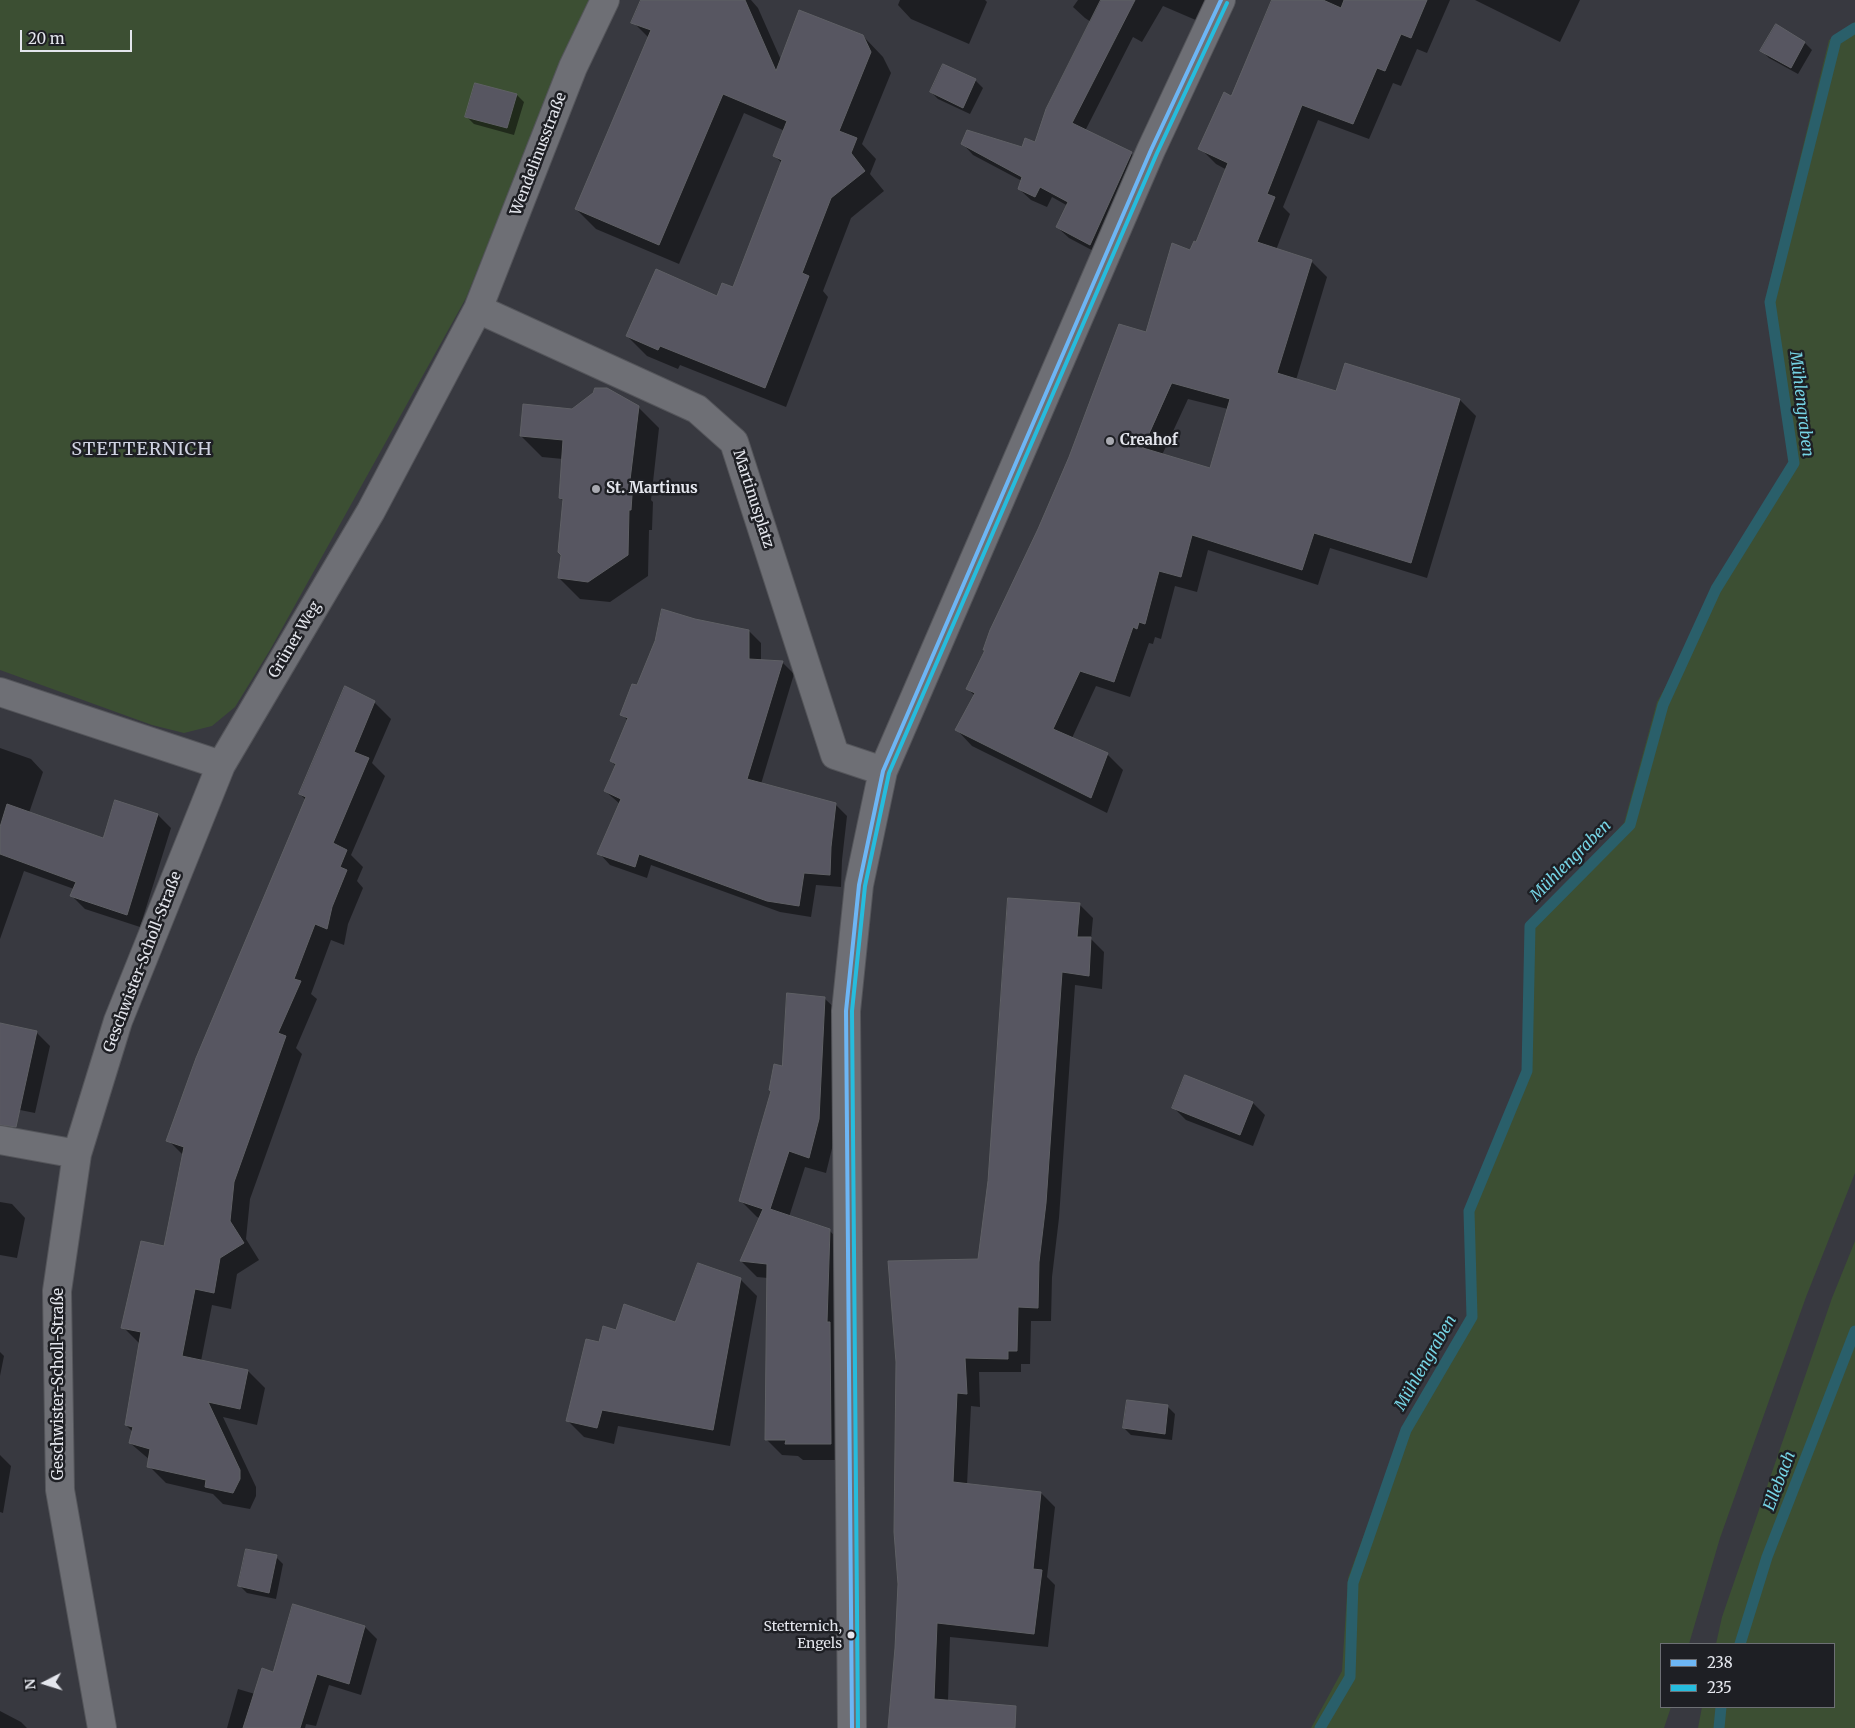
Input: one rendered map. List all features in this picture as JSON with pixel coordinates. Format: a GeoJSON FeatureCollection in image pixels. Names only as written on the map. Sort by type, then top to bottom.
{"type":"FeatureCollection","features":[{"type":"Feature","properties":{"kind":"street","name":"Wendelinusstraße"},"geometry":{"type":"LineString","coordinates":[[478,309],[573,67],[605,0]]}},
{"type":"Feature","properties":{"kind":"street"},"geometry":{"type":"LineString","coordinates":[[852,1728],[846,1011],[859,885],[883,771],[1151,150],[1221,0]]}},
{"type":"Feature","properties":{"kind":"street","name":"Grüner Weg"},"geometry":{"type":"LineString","coordinates":[[221,765],[372,511],[478,309]]}},
{"type":"Feature","properties":{"kind":"street","name":"Martinusplatz"},"geometry":{"type":"LineString","coordinates":[[478,309],[697,409],[734,442],[835,755],[883,771]]}},
{"type":"Feature","properties":{"kind":"street"},"geometry":{"type":"LineString","coordinates":[[0,692],[221,765]]}},
{"type":"Feature","properties":{"kind":"street","name":"Geschwister-Scholl-Straße"},"geometry":{"type":"LineString","coordinates":[[102,1728],[60,1490],[57,1291],[77,1154],[118,1021],[221,765]]}},
{"type":"Feature","properties":{"kind":"street"},"geometry":{"type":"LineString","coordinates":[[0,1140],[77,1154]]}},
{"type":"Feature","properties":{"kind":"green space"},"geometry":{"type":"Polygon","coordinates":[[[0,0],[593,0],[531,137],[466,298],[270,650],[235,707],[212,726],[184,733],[152,725],[0,670],[0,0]]]}},
{"type":"Feature","properties":{"kind":"green space"},"geometry":{"type":"Polygon","coordinates":[[[1855,22],[1855,1173],[1806,1297],[1720,1538],[1689,1643],[1660,1643],[1660,1708],[1671,1708],[1664,1728],[1311,1728],[1342,1671],[1348,1578],[1403,1429],[1468,1316],[1464,1212],[1523,1068],[1527,926],[1624,823],[1657,702],[1789,462],[1765,301],[1829,40],[1855,22]]]}},
{"type":"Feature","properties":{"kind":"green space"},"geometry":{"type":"Polygon","coordinates":[[[1855,1241],[1855,1728],[1698,1728],[1702,1708],[1835,1708],[1835,1643],[1716,1643],[1722,1617],[1832,1298],[1855,1241]]]}},
{"type":"Feature","properties":{"kind":"building"},"geometry":{"type":"Polygon","coordinates":[[[641,0],[745,0],[776,71],[799,10],[863,35],[871,52],[839,131],[857,138],[851,153],[865,171],[831,198],[802,273],[809,276],[765,388],[660,346],[658,350],[626,336],[656,269],[717,296],[722,283],[733,287],[782,160],[773,156],[787,121],[723,94],[659,245],[575,209],[651,30],[631,23],[641,0]]]}},
{"type":"Feature","properties":{"kind":"building"},"geometry":{"type":"Polygon","coordinates":[[[1101,0],[1135,0],[1072,123],[1132,152],[1090,245],[1056,227],[1068,202],[1040,187],[1035,197],[1018,189],[1022,177],[961,144],[967,130],[1022,147],[1025,138],[1035,142],[1046,109],[1101,0]]]}},
{"type":"Feature","properties":{"kind":"building"},"geometry":{"type":"Polygon","coordinates":[[[1272,0],[1323,0],[1341,8],[1344,0],[1427,0],[1411,38],[1401,34],[1385,71],[1377,68],[1353,124],[1302,105],[1267,194],[1275,197],[1257,242],[1312,260],[1277,373],[1336,391],[1345,363],[1460,399],[1411,563],[1314,533],[1302,570],[1192,535],[1181,577],[1159,571],[1145,624],[1139,622],[1137,629],[1133,627],[1114,682],[1080,671],[1053,729],[1108,753],[1091,798],[955,730],[975,693],[966,689],[985,650],[983,650],[990,630],[1038,529],[1069,457],[1119,324],[1146,332],[1172,243],[1190,250],[1194,241],[1196,242],[1228,163],[1198,149],[1224,92],[1231,96],[1272,0]],[[1172,383],[1143,448],[1210,468],[1230,399],[1172,383]]]}},
{"type":"Feature","properties":{"kind":"building"},"geometry":{"type":"Polygon","coordinates":[[[1776,24],[1805,42],[1791,68],[1760,51],[1776,24]]]}},
{"type":"Feature","properties":{"kind":"building"},"geometry":{"type":"Polygon","coordinates":[[[943,64],[976,79],[963,108],[930,92],[943,64]]]}},
{"type":"Feature","properties":{"kind":"building"},"geometry":{"type":"Polygon","coordinates":[[[475,83],[517,94],[507,128],[465,117],[475,83]]]}},
{"type":"Feature","properties":{"kind":"building","name":"St. Martinus"},"geometry":{"type":"Polygon","coordinates":[[[595,388],[607,388],[639,406],[630,480],[633,480],[631,510],[629,510],[628,555],[588,582],[558,578],[561,555],[558,552],[563,499],[559,498],[563,440],[520,436],[523,404],[572,409],[593,393],[595,388]]]}},
{"type":"Feature","properties":{"kind":"building"},"geometry":{"type":"Polygon","coordinates":[[[662,609],[695,619],[749,630],[749,659],[783,661],[747,779],[836,803],[830,875],[804,873],[799,906],[767,901],[639,854],[635,867],[597,854],[621,799],[604,791],[616,764],[610,761],[628,718],[620,715],[632,684],[637,685],[655,641],[662,609]]]}},
{"type":"Feature","properties":{"kind":"building"},"geometry":{"type":"Polygon","coordinates":[[[345,686],[375,701],[354,752],[369,758],[333,843],[347,850],[340,867],[347,870],[332,907],[327,929],[315,924],[294,979],[301,981],[278,1033],[286,1036],[234,1182],[230,1221],[244,1243],[220,1258],[214,1293],[195,1289],[182,1356],[248,1370],[240,1409],[208,1402],[240,1470],[240,1479],[233,1493],[205,1487],[206,1480],[147,1467],[150,1449],[129,1443],[133,1427],[125,1425],[141,1332],[121,1328],[141,1241],[164,1246],[184,1147],[166,1141],[196,1058],[306,797],[299,794],[345,686]]]}},
{"type":"Feature","properties":{"kind":"building"},"geometry":{"type":"Polygon","coordinates":[[[115,800],[158,814],[127,915],[70,896],[76,882],[0,854],[0,827],[7,804],[103,838],[115,800]]]}},
{"type":"Feature","properties":{"kind":"building"},"geometry":{"type":"Polygon","coordinates":[[[1008,898],[1080,903],[1077,937],[1091,937],[1089,976],[1062,972],[1046,1203],[1039,1262],[1038,1308],[1018,1307],[1017,1351],[1008,1351],[1008,1359],[965,1358],[967,1394],[957,1393],[953,1482],[1041,1492],[1033,1569],[1042,1570],[1034,1634],[937,1623],[934,1699],[1016,1706],[1015,1728],[888,1728],[898,1584],[894,1532],[896,1362],[888,1261],[978,1259],[988,1181],[1008,898]]]}},
{"type":"Feature","properties":{"kind":"building"},"geometry":{"type":"Polygon","coordinates":[[[787,993],[825,997],[819,1119],[809,1158],[789,1151],[770,1209],[830,1229],[827,1322],[830,1322],[831,1444],[785,1444],[786,1440],[765,1440],[767,1264],[740,1261],[763,1209],[739,1201],[771,1091],[769,1090],[774,1064],[782,1066],[787,993]]]}},
{"type":"Feature","properties":{"kind":"building"},"geometry":{"type":"Polygon","coordinates":[[[0,1023],[37,1031],[16,1127],[0,1125],[0,1023]]]}},
{"type":"Feature","properties":{"kind":"building"},"geometry":{"type":"Polygon","coordinates":[[[1185,1075],[1253,1102],[1240,1135],[1172,1108],[1185,1075]]]}},
{"type":"Feature","properties":{"kind":"building"},"geometry":{"type":"Polygon","coordinates":[[[698,1263],[741,1278],[713,1430],[602,1410],[597,1428],[566,1421],[586,1339],[599,1342],[603,1326],[616,1330],[624,1304],[675,1322],[698,1263]]]}},
{"type":"Feature","properties":{"kind":"building"},"geometry":{"type":"Polygon","coordinates":[[[1127,1400],[1168,1405],[1165,1434],[1123,1428],[1127,1400]]]}},
{"type":"Feature","properties":{"kind":"building"},"geometry":{"type":"Polygon","coordinates":[[[246,1549],[277,1555],[269,1593],[238,1586],[246,1549]]]}},
{"type":"Feature","properties":{"kind":"building"},"geometry":{"type":"Polygon","coordinates":[[[293,1604],[365,1626],[349,1684],[317,1674],[300,1728],[243,1728],[262,1668],[273,1672],[293,1604]]]}},
{"type":"Feature","properties":{"kind":"waterway","name":"Mühlengraben"},"geometry":{"type":"LineString","coordinates":[[1320,1728],[1350,1677],[1353,1583],[1406,1430],[1472,1317],[1469,1211],[1527,1071],[1530,926],[1630,825],[1663,705],[1716,589],[1794,463],[1770,302],[1836,40],[1855,28]]}},
{"type":"Feature","properties":{"kind":"waterway","name":"Ellebach"},"geometry":{"type":"LineString","coordinates":[[1740,1643],[1767,1557],[1855,1331]]}},
{"type":"Feature","properties":{"kind":"waterway","name":"Ellebach"},"geometry":{"type":"LineString","coordinates":[[1719,1728],[1721,1708]]}},
{"type":"Feature","properties":{"kind":"transit line","name":"238"},"geometry":{"type":"LineString","coordinates":[[852,1728],[846,1011],[859,885],[883,771],[1151,150],[1221,0]]}},
{"type":"Feature","properties":{"kind":"transit line","name":"235"},"geometry":{"type":"LineString","coordinates":[[858,1728],[852,1011],[865,886],[889,773],[1157,153],[1227,3]]}},
{"type":"Feature","properties":{"kind":"place","name":"Creahof"},"geometry":{"type":"Point","coordinates":[1110,441]}},
{"type":"Feature","properties":{"kind":"place","name":"St. Martinus"},"geometry":{"type":"Point","coordinates":[596,489]}},
{"type":"Feature","properties":{"kind":"place","name":"Stetternich, Engels"},"geometry":{"type":"Point","coordinates":[851,1635]}},
{"type":"Feature","properties":{"kind":"district","name":"STETTERNICH"},"geometry":{"type":"Point","coordinates":[142,450]}}]}
